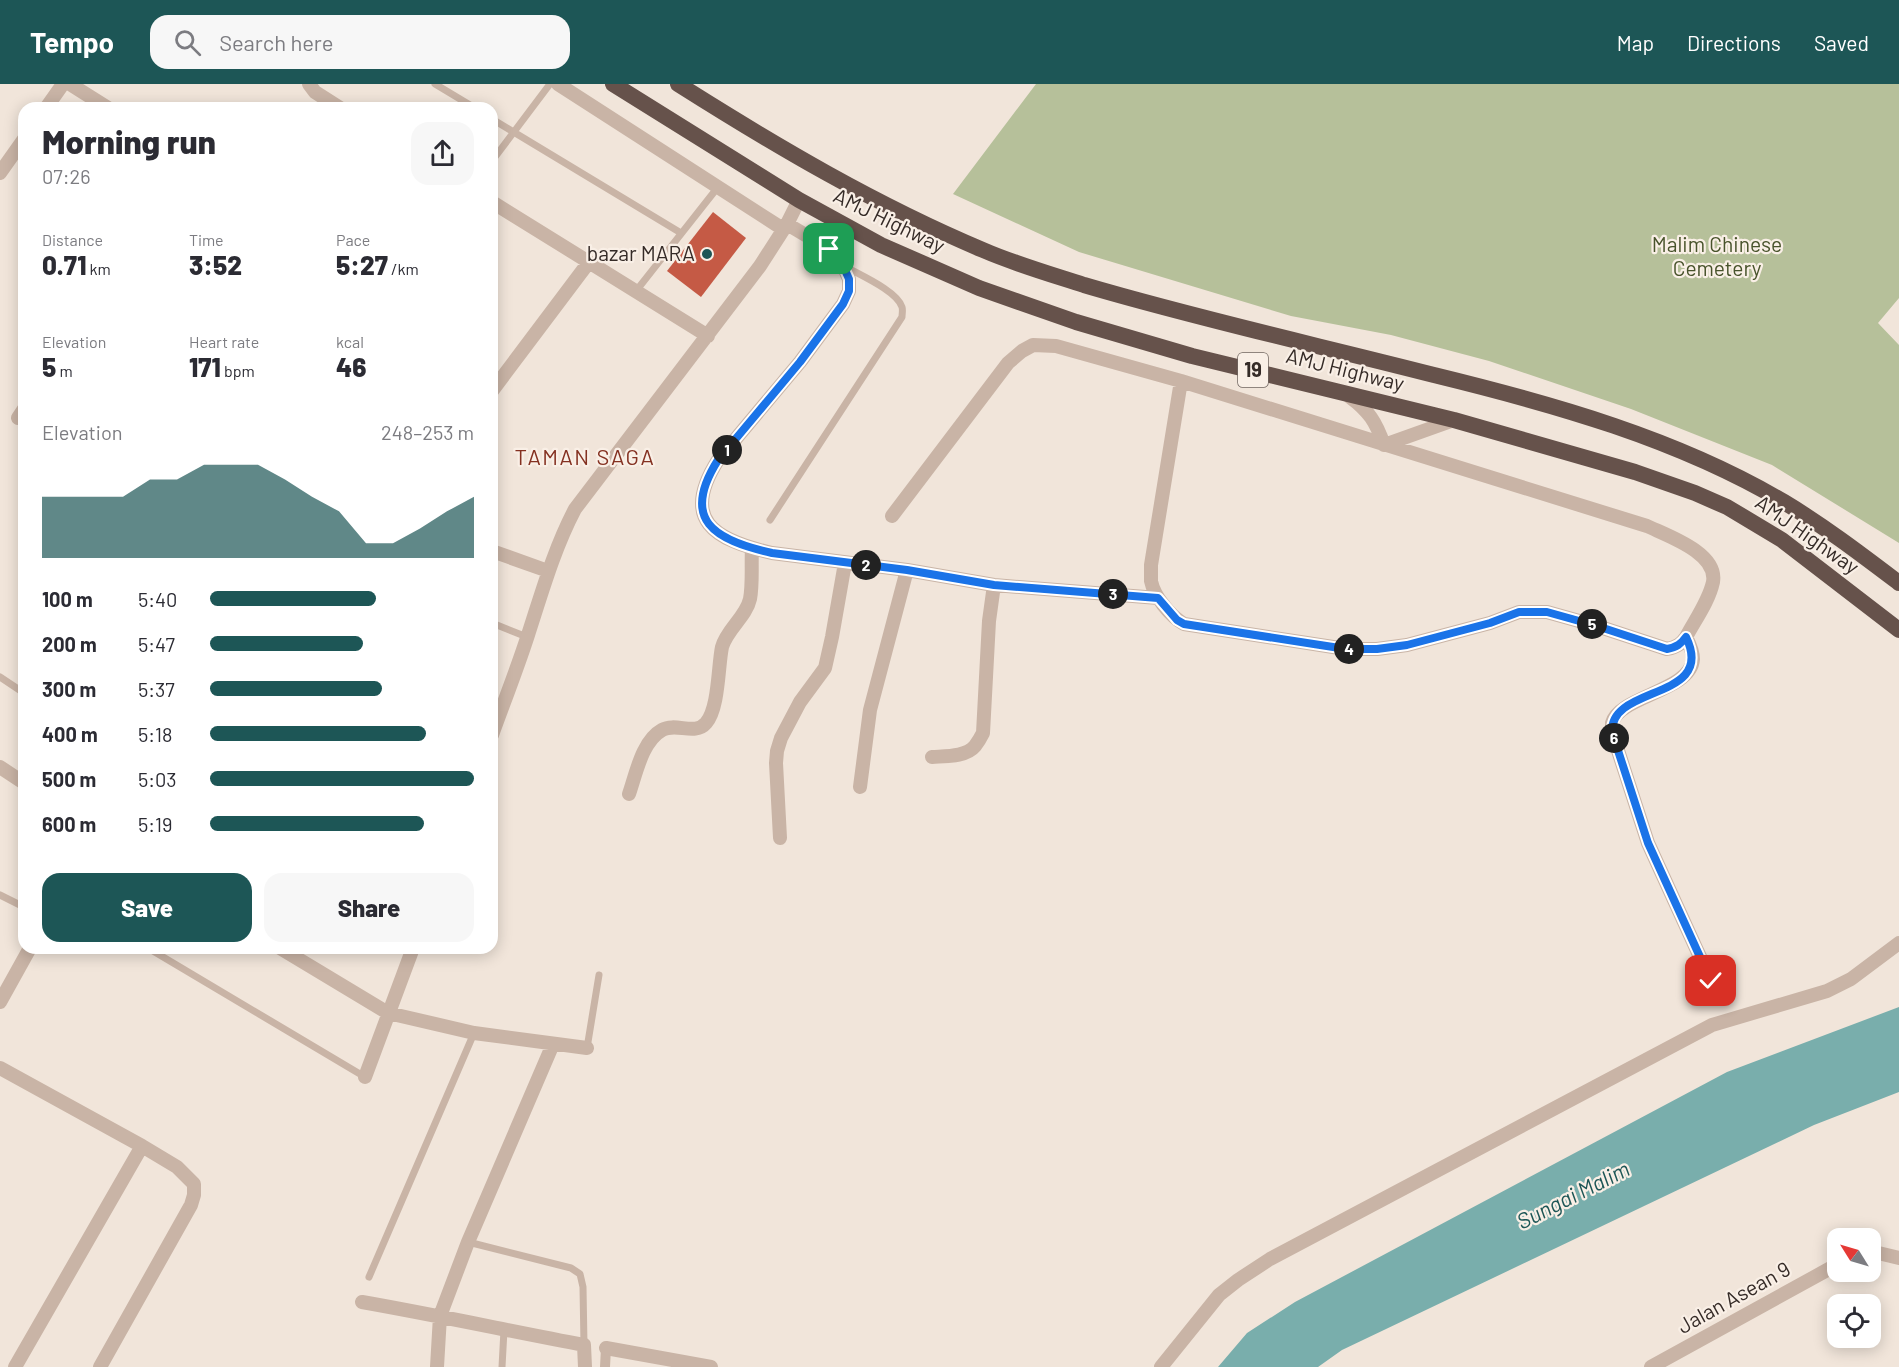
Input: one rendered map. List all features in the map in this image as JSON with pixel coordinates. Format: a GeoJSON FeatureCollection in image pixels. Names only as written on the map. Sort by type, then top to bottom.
{"type":"FeatureCollection","features":[{"type":"Feature","properties":{"kind":"highway","name":"AMJ Highway"},"geometry":{"type":"LineString","coordinates":[[613,84],[799,200],[881,244],[979,288],[1035,308],[1192,356],[1454,420],[1635,472],[1695,493],[1727,507],[1782,540],[1899,630]]}},
{"type":"Feature","properties":{"kind":"highway","name":"AMJ Highway"},"geometry":{"type":"LineString","coordinates":[[678,84],[797,158],[910,217],[986,251],[1083,284],[1166,308],[1557,407],[1686,454],[1784,502],[1899,583]]}},
{"type":"Feature","properties":{"kind":"street"},"geometry":{"type":"LineString","coordinates":[[50,102],[63,84]]}},
{"type":"Feature","properties":{"kind":"street"},"geometry":{"type":"LineString","coordinates":[[69,84],[98,102]]}},
{"type":"Feature","properties":{"kind":"street"},"geometry":{"type":"LineString","coordinates":[[309,84],[315,92],[331,102]]}},
{"type":"Feature","properties":{"kind":"street"},"geometry":{"type":"LineString","coordinates":[[558,84],[718,187],[829,249],[844,266],[849,279],[849,291],[843,304],[800,362],[718,460],[707,478],[701,495],[702,512],[711,527],[730,540],[752,548],[845,563],[907,570],[994,585],[1158,598]]}},
{"type":"Feature","properties":{"kind":"street"},"geometry":{"type":"LineString","coordinates":[[0,173],[18,148]]}},
{"type":"Feature","properties":{"kind":"street"},"geometry":{"type":"LineString","coordinates":[[498,697],[527,637],[548,571],[575,509],[760,266],[799,200]]}},
{"type":"Feature","properties":{"kind":"street"},"geometry":{"type":"LineString","coordinates":[[498,206],[708,336]]}},
{"type":"Feature","properties":{"kind":"street"},"geometry":{"type":"LineString","coordinates":[[498,383],[589,262]]}},
{"type":"Feature","properties":{"kind":"street"},"geometry":{"type":"LineString","coordinates":[[892,516],[1008,363],[1033,345],[1056,346],[1182,381],[1647,526],[1693,549],[1705,558],[1714,580],[1686,637],[1681,644],[1667,649],[1547,612],[1519,612],[1490,623],[1407,645],[1377,649],[1346,649],[1184,624],[1177,620],[1158,598],[1151,582],[1151,566],[1182,381]]}},
{"type":"Feature","properties":{"kind":"street"},"geometry":{"type":"LineString","coordinates":[[1344,392],[1365,408],[1377,426],[1384,445]]}},
{"type":"Feature","properties":{"kind":"street"},"geometry":{"type":"LineString","coordinates":[[1384,445],[1454,420]]}},
{"type":"Feature","properties":{"kind":"street"},"geometry":{"type":"LineString","coordinates":[[628,794],[644,752],[655,735],[667,728],[695,729],[708,721],[717,686],[724,642],[750,601],[752,548]]}},
{"type":"Feature","properties":{"kind":"street"},"geometry":{"type":"LineString","coordinates":[[498,553],[548,571]]}},
{"type":"Feature","properties":{"kind":"street"},"geometry":{"type":"LineString","coordinates":[[780,838],[777,751],[781,738],[800,702],[825,668],[845,563]]}},
{"type":"Feature","properties":{"kind":"street"},"geometry":{"type":"LineString","coordinates":[[860,787],[870,710],[907,570]]}},
{"type":"Feature","properties":{"kind":"street"},"geometry":{"type":"LineString","coordinates":[[932,757],[968,752],[983,733],[989,621],[994,585]]}},
{"type":"Feature","properties":{"kind":"street"},"geometry":{"type":"LineString","coordinates":[[1686,637],[1691,646],[1693,659],[1683,677],[1621,710],[1612,723],[1612,732],[1648,843],[1711,981]]}},
{"type":"Feature","properties":{"kind":"street"},"geometry":{"type":"LineString","coordinates":[[0,767],[18,779]]}},
{"type":"Feature","properties":{"kind":"street"},"geometry":{"type":"LineString","coordinates":[[1161,1367],[1219,1295],[1270,1259],[1712,1026],[1827,991],[1851,979],[1899,943]]}},
{"type":"Feature","properties":{"kind":"street"},"geometry":{"type":"LineString","coordinates":[[0,1002],[27,954]]}},
{"type":"Feature","properties":{"kind":"street"},"geometry":{"type":"LineString","coordinates":[[290,954],[388,1013],[474,1033],[587,1048]]}},
{"type":"Feature","properties":{"kind":"street"},"geometry":{"type":"LineString","coordinates":[[365,1077],[411,954]]}},
{"type":"Feature","properties":{"kind":"street"},"geometry":{"type":"LineString","coordinates":[[437,1367],[440,1316],[468,1242],[553,1044]]}},
{"type":"Feature","properties":{"kind":"street"},"geometry":{"type":"LineString","coordinates":[[0,1068],[142,1146],[177,1167],[194,1184],[194,1195],[190,1204],[100,1367]]}},
{"type":"Feature","properties":{"kind":"street"},"geometry":{"type":"LineString","coordinates":[[15,1367],[142,1146]]}},
{"type":"Feature","properties":{"kind":"street"},"geometry":{"type":"LineString","coordinates":[[1881,1254],[1899,1258]]}},
{"type":"Feature","properties":{"kind":"street","name":"Jalan Asean 9"},"geometry":{"type":"LineString","coordinates":[[1651,1367],[1827,1270]]}},
{"type":"Feature","properties":{"kind":"street"},"geometry":{"type":"LineString","coordinates":[[362,1302],[584,1346],[585,1367]]}},
{"type":"Feature","properties":{"kind":"street"},"geometry":{"type":"LineString","coordinates":[[605,1367],[606,1348],[711,1367]]}},
{"type":"Feature","properties":{"kind":"lane"},"geometry":{"type":"LineString","coordinates":[[435,84],[465,102]]}},
{"type":"Feature","properties":{"kind":"lane"},"geometry":{"type":"LineString","coordinates":[[498,153],[550,84]]}},
{"type":"Feature","properties":{"kind":"lane"},"geometry":{"type":"LineString","coordinates":[[498,123],[681,233]]}},
{"type":"Feature","properties":{"kind":"lane"},"geometry":{"type":"LineString","coordinates":[[636,291],[718,187]]}},
{"type":"Feature","properties":{"kind":"lane"},"geometry":{"type":"LineString","coordinates":[[770,520],[902,317],[902,307],[897,298],[889,291],[844,266]]}},
{"type":"Feature","properties":{"kind":"lane"},"geometry":{"type":"LineString","coordinates":[[498,625],[527,637]]}},
{"type":"Feature","properties":{"kind":"lane"},"geometry":{"type":"LineString","coordinates":[[0,677],[18,689]]}},
{"type":"Feature","properties":{"kind":"lane"},"geometry":{"type":"LineString","coordinates":[[0,895],[18,904]]}},
{"type":"Feature","properties":{"kind":"lane"},"geometry":{"type":"LineString","coordinates":[[158,954],[365,1077]]}},
{"type":"Feature","properties":{"kind":"lane"},"geometry":{"type":"LineString","coordinates":[[587,1048],[599,975]]}},
{"type":"Feature","properties":{"kind":"lane"},"geometry":{"type":"LineString","coordinates":[[369,1276],[474,1033]]}},
{"type":"Feature","properties":{"kind":"lane"},"geometry":{"type":"LineString","coordinates":[[468,1242],[577,1271],[582,1277],[583,1287],[584,1346]]}},
{"type":"Feature","properties":{"kind":"lane"},"geometry":{"type":"LineString","coordinates":[[502,1367],[504,1330]]}},
{"type":"Feature","properties":{"kind":"green space","name":"Malim Chinese Cemetery"},"geometry":{"type":"Polygon","coordinates":[[[1036,84],[1899,84],[1899,298],[1878,323],[1899,345],[1899,543],[1772,465],[1631,409],[1489,361],[1391,335],[1291,316],[1079,252],[953,194],[1036,84]]]}},
{"type":"Feature","properties":{"kind":"water","name":"Sungai Malim"},"geometry":{"type":"Polygon","coordinates":[[[1899,1007],[1899,1092],[1814,1125],[1342,1350],[1318,1367],[1218,1367],[1247,1333],[1295,1302],[1727,1072],[1899,1007]]]}},
{"type":"Feature","properties":{"kind":"building","name":"bazar MARA"},"geometry":{"type":"Polygon","coordinates":[[[713,212],[746,238],[701,297],[667,271],[713,212]]]}},
{"type":"Feature","properties":{"kind":"place","name":"bazar MARA"},"geometry":{"type":"Point","coordinates":[707,254]}},
{"type":"Feature","properties":{"kind":"district","name":"TAMAN SAGA"},"geometry":{"type":"Point","coordinates":[585,457]}},
{"type":"Feature","properties":{"kind":"route"},"geometry":{"type":"LineString","coordinates":[[829,249],[844,266],[849,279],[849,291],[843,304],[800,362],[718,460],[707,478],[701,495],[702,512],[711,527],[730,540],[772,553],[907,570],[994,585],[1158,598],[1177,620],[1184,624],[1346,649],[1377,649],[1407,645],[1490,623],[1519,612],[1547,612],[1667,649],[1681,644],[1686,637],[1691,646],[1693,659],[1683,677],[1621,710],[1612,723],[1612,732],[1648,843],[1711,981]]}}]}
